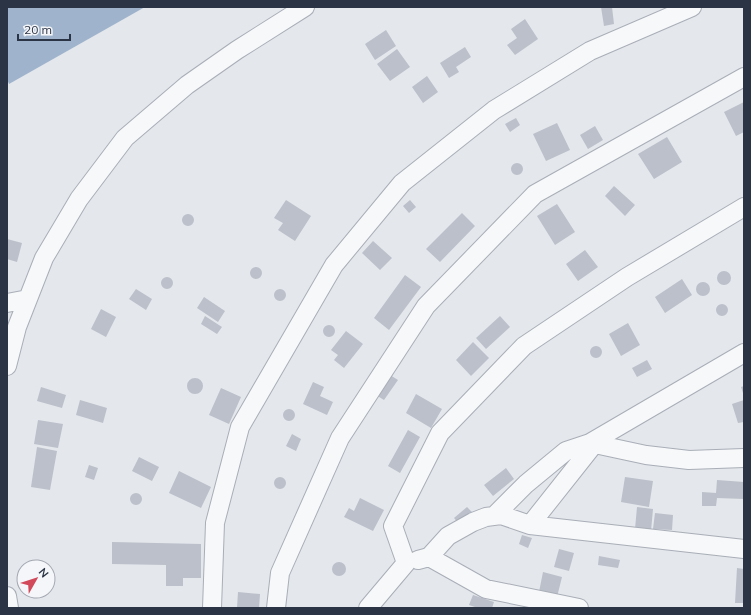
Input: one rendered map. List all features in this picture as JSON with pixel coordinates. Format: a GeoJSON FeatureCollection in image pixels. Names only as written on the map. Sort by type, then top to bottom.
{"type":"FeatureCollection","features":[{"type":"Feature","properties":{"kind":"street"},"geometry":{"type":"LineString","coordinates":[[7,366],[17,327],[44,258],[79,199],[126,138],[187,85],[237,50],[305,7]]}},
{"type":"Feature","properties":{"kind":"street"},"geometry":{"type":"LineString","coordinates":[[212,608],[215,523],[240,427],[334,264],[402,183],[494,110],[590,51],[692,7]]}},
{"type":"Feature","properties":{"kind":"street"},"geometry":{"type":"LineString","coordinates":[[276,608],[280,573],[340,438],[426,306],[534,194],[744,77]]}},
{"type":"Feature","properties":{"kind":"street"},"geometry":{"type":"LineString","coordinates":[[406,563],[393,526],[440,433],[524,346],[627,277],[744,207]]}},
{"type":"Feature","properties":{"kind":"street"},"geometry":{"type":"LineString","coordinates":[[7,303],[28,299]]}},
{"type":"Feature","properties":{"kind":"street"},"geometry":{"type":"LineString","coordinates":[[494,516],[526,484],[566,451],[590,443],[744,353]]}},
{"type":"Feature","properties":{"kind":"street"},"geometry":{"type":"LineString","coordinates":[[590,443],[646,455],[688,460],[744,458]]}},
{"type":"Feature","properties":{"kind":"street"},"geometry":{"type":"LineString","coordinates":[[530,525],[591,448],[590,443]]}},
{"type":"Feature","properties":{"kind":"street"},"geometry":{"type":"LineString","coordinates":[[368,608],[406,563],[429,557],[448,536],[473,522],[486,517],[501,515],[530,525],[744,549]]}},
{"type":"Feature","properties":{"kind":"street"},"geometry":{"type":"LineString","coordinates":[[429,557],[486,588],[579,608]]}},
{"type":"Feature","properties":{"kind":"street"},"geometry":{"type":"LineString","coordinates":[[7,596],[9,608]]}},
{"type":"Feature","properties":{"kind":"water"},"geometry":{"type":"Polygon","coordinates":[[[7,7],[145,7],[9,84],[7,79],[7,7]]]}},
{"type":"Feature","properties":{"kind":"building"},"geometry":{"type":"Polygon","coordinates":[[[601,7],[612,7],[614,24],[604,26],[601,7]]]}},
{"type":"Feature","properties":{"kind":"building"},"geometry":{"type":"Polygon","coordinates":[[[525,19],[538,39],[515,55],[507,45],[517,38],[511,29],[525,19]]]}},
{"type":"Feature","properties":{"kind":"building"},"geometry":{"type":"Polygon","coordinates":[[[386,30],[396,46],[375,60],[365,44],[386,30]]]}},
{"type":"Feature","properties":{"kind":"building"},"geometry":{"type":"Polygon","coordinates":[[[465,47],[471,57],[456,67],[459,72],[449,78],[440,63],[465,47]]]}},
{"type":"Feature","properties":{"kind":"building"},"geometry":{"type":"Polygon","coordinates":[[[397,49],[410,67],[390,81],[377,64],[397,49]]]}},
{"type":"Feature","properties":{"kind":"building"},"geometry":{"type":"Polygon","coordinates":[[[427,76],[438,92],[423,103],[412,87],[427,76]]]}},
{"type":"Feature","properties":{"kind":"building"},"geometry":{"type":"Polygon","coordinates":[[[744,102],[744,132],[736,136],[724,112],[744,102]]]}},
{"type":"Feature","properties":{"kind":"building"},"geometry":{"type":"Polygon","coordinates":[[[516,118],[520,125],[510,132],[505,124],[516,118]]]}},
{"type":"Feature","properties":{"kind":"building"},"geometry":{"type":"Polygon","coordinates":[[[557,123],[570,150],[546,161],[533,134],[557,123]]]}},
{"type":"Feature","properties":{"kind":"building"},"geometry":{"type":"Polygon","coordinates":[[[595,126],[603,140],[588,149],[580,135],[595,126]]]}},
{"type":"Feature","properties":{"kind":"building"},"geometry":{"type":"Polygon","coordinates":[[[667,137],[682,162],[654,179],[638,154],[667,137]]]}},
{"type":"Feature","properties":{"kind":"building"},"geometry":{"type":"Polygon","coordinates":[[[515,163],[519,163],[523,169],[519,175],[515,175],[511,171],[511,167],[515,163]]]}},
{"type":"Feature","properties":{"kind":"building"},"geometry":{"type":"Polygon","coordinates":[[[614,186],[635,205],[625,216],[605,196],[614,186]]]}},
{"type":"Feature","properties":{"kind":"building"},"geometry":{"type":"Polygon","coordinates":[[[286,200],[311,216],[295,241],[278,230],[283,223],[274,218],[286,200]]]}},
{"type":"Feature","properties":{"kind":"building"},"geometry":{"type":"Polygon","coordinates":[[[410,200],[416,207],[409,213],[403,206],[410,200]]]}},
{"type":"Feature","properties":{"kind":"building"},"geometry":{"type":"Polygon","coordinates":[[[557,204],[575,232],[555,245],[537,216],[557,204]]]}},
{"type":"Feature","properties":{"kind":"building"},"geometry":{"type":"Polygon","coordinates":[[[462,213],[475,226],[440,262],[426,249],[462,213]]]}},
{"type":"Feature","properties":{"kind":"building"},"geometry":{"type":"Polygon","coordinates":[[[186,214],[190,214],[194,220],[190,226],[186,226],[182,222],[182,218],[186,214]]]}},
{"type":"Feature","properties":{"kind":"building"},"geometry":{"type":"Polygon","coordinates":[[[7,239],[22,243],[17,262],[7,259],[7,239]]]}},
{"type":"Feature","properties":{"kind":"building"},"geometry":{"type":"Polygon","coordinates":[[[373,241],[392,258],[380,270],[362,253],[373,241]]]}},
{"type":"Feature","properties":{"kind":"building"},"geometry":{"type":"Polygon","coordinates":[[[585,250],[598,267],[578,281],[566,264],[585,250]]]}},
{"type":"Feature","properties":{"kind":"building"},"geometry":{"type":"Polygon","coordinates":[[[254,267],[258,267],[262,273],[258,279],[254,279],[250,275],[250,271],[254,267]]]}},
{"type":"Feature","properties":{"kind":"building"},"geometry":{"type":"Polygon","coordinates":[[[721,271],[727,271],[731,275],[731,281],[727,285],[721,285],[717,281],[717,275],[721,271]]]}},
{"type":"Feature","properties":{"kind":"building"},"geometry":{"type":"Polygon","coordinates":[[[405,275],[421,287],[389,330],[374,318],[405,275]]]}},
{"type":"Feature","properties":{"kind":"building"},"geometry":{"type":"Polygon","coordinates":[[[169,277],[172,278],[172,288],[165,289],[162,288],[161,281],[162,278],[169,277]]]}},
{"type":"Feature","properties":{"kind":"building"},"geometry":{"type":"Polygon","coordinates":[[[682,279],[692,295],[665,313],[655,297],[682,279]]]}},
{"type":"Feature","properties":{"kind":"building"},"geometry":{"type":"Polygon","coordinates":[[[700,282],[706,282],[710,286],[710,292],[706,296],[700,296],[696,292],[696,286],[700,282]]]}},
{"type":"Feature","properties":{"kind":"building"},"geometry":{"type":"Polygon","coordinates":[[[136,289],[152,299],[146,310],[129,299],[136,289]]]}},
{"type":"Feature","properties":{"kind":"building"},"geometry":{"type":"Polygon","coordinates":[[[278,289],[282,289],[286,295],[282,301],[278,301],[274,297],[274,293],[278,289]]]}},
{"type":"Feature","properties":{"kind":"building"},"geometry":{"type":"Polygon","coordinates":[[[204,297],[225,311],[218,322],[197,308],[204,297]]]}},
{"type":"Feature","properties":{"kind":"building"},"geometry":{"type":"Polygon","coordinates":[[[720,304],[724,304],[728,310],[724,316],[720,316],[716,312],[716,308],[720,304]]]}},
{"type":"Feature","properties":{"kind":"building"},"geometry":{"type":"Polygon","coordinates":[[[101,309],[116,317],[106,337],[91,329],[101,309]]]}},
{"type":"Feature","properties":{"kind":"building"},"geometry":{"type":"Polygon","coordinates":[[[205,316],[222,327],[217,334],[201,324],[205,316]]]}},
{"type":"Feature","properties":{"kind":"building"},"geometry":{"type":"Polygon","coordinates":[[[500,316],[510,327],[486,349],[476,338],[500,316]]]}},
{"type":"Feature","properties":{"kind":"building"},"geometry":{"type":"Polygon","coordinates":[[[628,323],[640,345],[621,356],[609,334],[628,323]]]}},
{"type":"Feature","properties":{"kind":"building"},"geometry":{"type":"Polygon","coordinates":[[[327,325],[331,325],[335,331],[331,337],[327,337],[323,333],[323,329],[327,325]]]}},
{"type":"Feature","properties":{"kind":"building"},"geometry":{"type":"Polygon","coordinates":[[[346,331],[363,344],[344,368],[334,360],[338,355],[331,350],[346,331]]]}},
{"type":"Feature","properties":{"kind":"building"},"geometry":{"type":"Polygon","coordinates":[[[473,342],[489,358],[471,376],[456,360],[473,342]]]}},
{"type":"Feature","properties":{"kind":"building"},"geometry":{"type":"Polygon","coordinates":[[[594,346],[598,346],[602,352],[598,358],[594,358],[590,354],[590,350],[594,346]]]}},
{"type":"Feature","properties":{"kind":"building"},"geometry":{"type":"Polygon","coordinates":[[[647,360],[652,369],[637,377],[632,368],[647,360]]]}},
{"type":"Feature","properties":{"kind":"building"},"geometry":{"type":"Polygon","coordinates":[[[390,375],[398,380],[384,400],[376,395],[390,375]]]}},
{"type":"Feature","properties":{"kind":"building"},"geometry":{"type":"Polygon","coordinates":[[[195,378],[201,380],[203,386],[201,392],[195,394],[189,392],[187,386],[189,380],[195,378]]]}},
{"type":"Feature","properties":{"kind":"building"},"geometry":{"type":"Polygon","coordinates":[[[313,382],[324,387],[320,396],[333,402],[327,415],[303,404],[313,382]]]}},
{"type":"Feature","properties":{"kind":"building"},"geometry":{"type":"Polygon","coordinates":[[[744,386],[744,396],[741,387],[744,386]]]}},
{"type":"Feature","properties":{"kind":"building"},"geometry":{"type":"Polygon","coordinates":[[[41,387],[66,395],[62,408],[37,401],[41,387]]]}},
{"type":"Feature","properties":{"kind":"building"},"geometry":{"type":"Polygon","coordinates":[[[221,388],[241,397],[229,424],[209,415],[221,388]]]}},
{"type":"Feature","properties":{"kind":"building"},"geometry":{"type":"Polygon","coordinates":[[[416,394],[442,409],[431,428],[406,413],[416,394]]]}},
{"type":"Feature","properties":{"kind":"building"},"geometry":{"type":"Polygon","coordinates":[[[80,400],[107,408],[103,423],[76,415],[80,400]]]}},
{"type":"Feature","properties":{"kind":"building"},"geometry":{"type":"Polygon","coordinates":[[[744,400],[744,422],[738,423],[732,404],[744,400]]]}},
{"type":"Feature","properties":{"kind":"building"},"geometry":{"type":"Polygon","coordinates":[[[291,409],[294,410],[294,420],[287,421],[284,420],[283,413],[284,410],[291,409]]]}},
{"type":"Feature","properties":{"kind":"building"},"geometry":{"type":"Polygon","coordinates":[[[38,420],[63,424],[58,448],[34,444],[38,420]]]}},
{"type":"Feature","properties":{"kind":"building"},"geometry":{"type":"Polygon","coordinates":[[[408,430],[420,437],[400,473],[388,466],[408,430]]]}},
{"type":"Feature","properties":{"kind":"building"},"geometry":{"type":"Polygon","coordinates":[[[292,434],[301,439],[296,451],[286,446],[292,434]]]}},
{"type":"Feature","properties":{"kind":"building"},"geometry":{"type":"Polygon","coordinates":[[[37,447],[57,451],[50,490],[31,487],[37,447]]]}},
{"type":"Feature","properties":{"kind":"building"},"geometry":{"type":"Polygon","coordinates":[[[139,457],[159,467],[152,481],[132,471],[139,457]]]}},
{"type":"Feature","properties":{"kind":"building"},"geometry":{"type":"Polygon","coordinates":[[[89,465],[98,468],[94,480],[85,477],[89,465]]]}},
{"type":"Feature","properties":{"kind":"building"},"geometry":{"type":"Polygon","coordinates":[[[506,468],[514,479],[493,496],[484,485],[506,468]]]}},
{"type":"Feature","properties":{"kind":"building"},"geometry":{"type":"Polygon","coordinates":[[[179,471],[211,487],[201,508],[169,493],[179,471]]]}},
{"type":"Feature","properties":{"kind":"building"},"geometry":{"type":"Polygon","coordinates":[[[282,477],[285,478],[285,488],[278,489],[275,488],[274,481],[275,478],[282,477]]]}},
{"type":"Feature","properties":{"kind":"building"},"geometry":{"type":"Polygon","coordinates":[[[625,477],[653,481],[649,507],[621,502],[625,477]]]}},
{"type":"Feature","properties":{"kind":"building"},"geometry":{"type":"Polygon","coordinates":[[[717,480],[744,482],[744,499],[717,498],[716,506],[702,506],[702,492],[716,493],[717,480]]]}},
{"type":"Feature","properties":{"kind":"building"},"geometry":{"type":"Polygon","coordinates":[[[138,493],[141,494],[141,504],[134,505],[131,504],[130,497],[131,494],[138,493]]]}},
{"type":"Feature","properties":{"kind":"building"},"geometry":{"type":"Polygon","coordinates":[[[360,498],[384,510],[373,531],[344,517],[349,508],[354,511],[360,498]]]}},
{"type":"Feature","properties":{"kind":"building"},"geometry":{"type":"Polygon","coordinates":[[[467,507],[473,513],[460,525],[454,518],[467,507]]]}},
{"type":"Feature","properties":{"kind":"building"},"geometry":{"type":"Polygon","coordinates":[[[637,507],[653,509],[651,531],[635,529],[637,507]]]}},
{"type":"Feature","properties":{"kind":"building"},"geometry":{"type":"Polygon","coordinates":[[[655,513],[673,515],[672,530],[653,529],[655,513]]]}},
{"type":"Feature","properties":{"kind":"building"},"geometry":{"type":"Polygon","coordinates":[[[522,535],[532,538],[528,548],[519,544],[522,535]]]}},
{"type":"Feature","properties":{"kind":"building"},"geometry":{"type":"Polygon","coordinates":[[[112,542],[201,544],[201,578],[183,578],[183,586],[166,586],[166,565],[112,564],[112,542]]]}},
{"type":"Feature","properties":{"kind":"building"},"geometry":{"type":"Polygon","coordinates":[[[559,549],[574,553],[569,571],[554,567],[559,549]]]}},
{"type":"Feature","properties":{"kind":"building"},"geometry":{"type":"Polygon","coordinates":[[[599,556],[620,560],[618,568],[598,565],[599,556]]]}},
{"type":"Feature","properties":{"kind":"building"},"geometry":{"type":"Polygon","coordinates":[[[336,562],[342,562],[346,566],[346,572],[342,576],[336,576],[332,572],[332,566],[336,562]]]}},
{"type":"Feature","properties":{"kind":"building"},"geometry":{"type":"Polygon","coordinates":[[[737,568],[744,569],[744,603],[735,603],[737,568]]]}},
{"type":"Feature","properties":{"kind":"building"},"geometry":{"type":"Polygon","coordinates":[[[543,572],[562,577],[557,597],[539,592],[543,572]]]}},
{"type":"Feature","properties":{"kind":"building"},"geometry":{"type":"Polygon","coordinates":[[[238,592],[260,594],[259,608],[237,608],[238,592]]]}},
{"type":"Feature","properties":{"kind":"building"},"geometry":{"type":"Polygon","coordinates":[[[473,595],[494,602],[492,608],[475,608],[469,605],[473,595]]]}}]}
